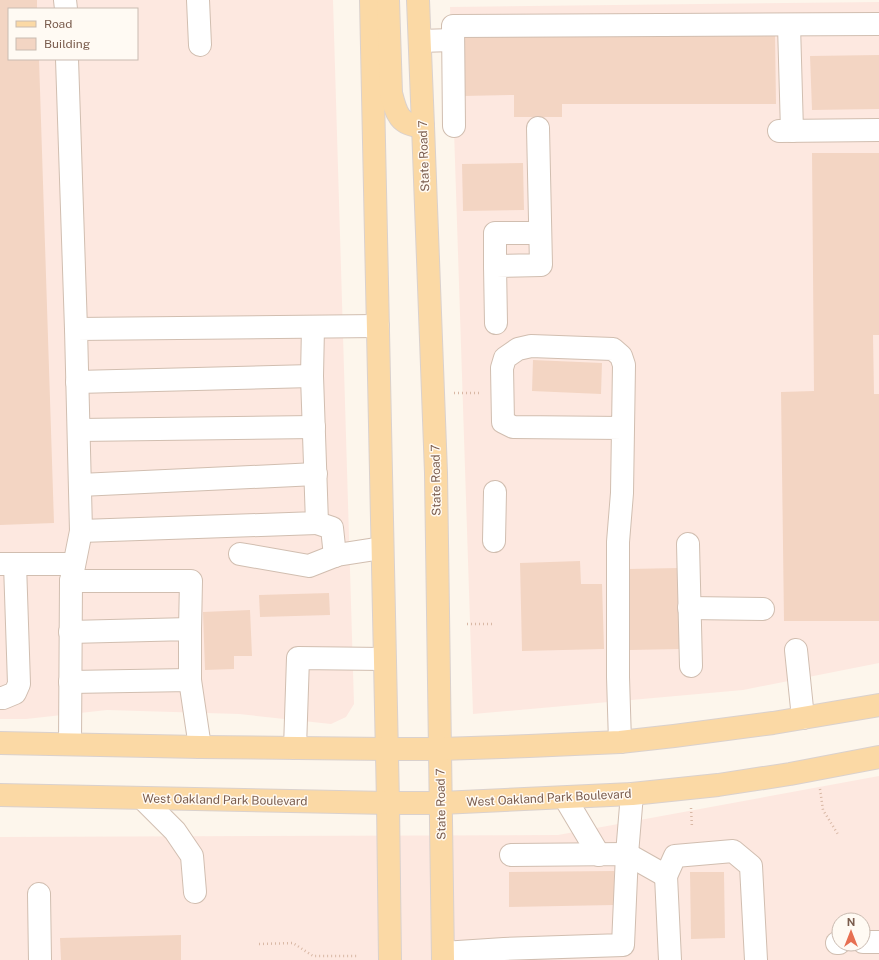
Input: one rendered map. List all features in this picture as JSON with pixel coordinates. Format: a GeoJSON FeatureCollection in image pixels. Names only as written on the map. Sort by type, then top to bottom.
{"type":"FeatureCollection","features":[{"type":"Feature","properties":{"kind":"main road"},"geometry":{"type":"LineString","coordinates":[[371,0],[390,960]]}},
{"type":"Feature","properties":{"kind":"main road"},"geometry":{"type":"LineString","coordinates":[[388,0],[391,93],[394,105],[404,122],[414,126],[423,126]]}},
{"type":"Feature","properties":{"kind":"main road","name":"State Road 7"},"geometry":{"type":"LineString","coordinates":[[418,0],[436,473],[443,956]]}},
{"type":"Feature","properties":{"kind":"main road"},"geometry":{"type":"LineString","coordinates":[[0,743],[386,749],[529,746],[620,742],[674,736],[803,718],[879,705]]}},
{"type":"Feature","properties":{"kind":"main road","name":"West Oakland Park Boulevard"},"geometry":{"type":"LineString","coordinates":[[0,795],[388,803],[441,803],[565,798],[632,794],[718,785],[790,774],[879,757]]}},
{"type":"Feature","properties":{"kind":"lane"},"geometry":{"type":"LineString","coordinates":[[198,0],[200,45]]}},
{"type":"Feature","properties":{"kind":"lane"},"geometry":{"type":"LineString","coordinates":[[454,126],[453,26],[879,24]]}},
{"type":"Feature","properties":{"kind":"lane"},"geometry":{"type":"LineString","coordinates":[[789,25],[786,131],[879,130]]}},
{"type":"Feature","properties":{"kind":"lane"},"geometry":{"type":"LineString","coordinates":[[420,41],[453,40]]}},
{"type":"Feature","properties":{"kind":"lane"},"geometry":{"type":"LineString","coordinates":[[67,60],[78,382],[81,531],[72,573],[70,632],[70,744]]}},
{"type":"Feature","properties":{"kind":"lane"},"geometry":{"type":"LineString","coordinates":[[496,266],[541,265],[538,128]]}},
{"type":"Feature","properties":{"kind":"lane"},"geometry":{"type":"LineString","coordinates":[[496,323],[495,233],[540,233]]}},
{"type":"Feature","properties":{"kind":"lane"},"geometry":{"type":"LineString","coordinates":[[76,329],[378,326]]}},
{"type":"Feature","properties":{"kind":"lane"},"geometry":{"type":"LineString","coordinates":[[313,327],[312,376],[317,523]]}},
{"type":"Feature","properties":{"kind":"lane"},"geometry":{"type":"LineString","coordinates":[[620,742],[618,677],[618,542],[622,493],[624,365],[620,356],[613,349],[531,346],[518,349],[505,358],[502,368],[503,422],[513,427],[622,428]]}},
{"type":"Feature","properties":{"kind":"lane"},"geometry":{"type":"LineString","coordinates":[[78,382],[312,376]]}},
{"type":"Feature","properties":{"kind":"lane"},"geometry":{"type":"LineString","coordinates":[[79,430],[314,427]]}},
{"type":"Feature","properties":{"kind":"lane"},"geometry":{"type":"LineString","coordinates":[[80,485],[316,474]]}},
{"type":"Feature","properties":{"kind":"lane"},"geometry":{"type":"LineString","coordinates":[[494,541],[495,492]]}},
{"type":"Feature","properties":{"kind":"lane"},"geometry":{"type":"LineString","coordinates":[[81,531],[317,523],[332,528],[334,556]]}},
{"type":"Feature","properties":{"kind":"lane"},"geometry":{"type":"LineString","coordinates":[[688,544],[691,666]]}},
{"type":"Feature","properties":{"kind":"lane"},"geometry":{"type":"LineString","coordinates":[[240,554],[309,566],[334,556],[382,548]]}},
{"type":"Feature","properties":{"kind":"lane"},"geometry":{"type":"LineString","coordinates":[[0,698],[15,693],[19,684],[8,574],[72,573],[191,581],[190,680],[200,747]]}},
{"type":"Feature","properties":{"kind":"lane"},"geometry":{"type":"LineString","coordinates":[[689,608],[763,609]]}},
{"type":"Feature","properties":{"kind":"lane"},"geometry":{"type":"LineString","coordinates":[[70,632],[190,629]]}},
{"type":"Feature","properties":{"kind":"lane"},"geometry":{"type":"LineString","coordinates":[[796,650],[803,718]]}},
{"type":"Feature","properties":{"kind":"lane"},"geometry":{"type":"LineString","coordinates":[[295,748],[298,658],[384,659]]}},
{"type":"Feature","properties":{"kind":"lane"},"geometry":{"type":"LineString","coordinates":[[70,682],[190,680]]}},
{"type":"Feature","properties":{"kind":"lane"},"geometry":{"type":"LineString","coordinates":[[443,956],[504,949],[623,945],[627,854],[632,794]]}},
{"type":"Feature","properties":{"kind":"lane"},"geometry":{"type":"LineString","coordinates":[[142,798],[175,831],[192,856],[195,892]]}},
{"type":"Feature","properties":{"kind":"lane"},"geometry":{"type":"LineString","coordinates":[[565,798],[599,854]]}},
{"type":"Feature","properties":{"kind":"lane"},"geometry":{"type":"LineString","coordinates":[[670,960],[666,876],[675,856],[733,851],[751,866],[756,960]]}},
{"type":"Feature","properties":{"kind":"lane"},"geometry":{"type":"LineString","coordinates":[[511,854],[627,854],[666,876]]}},
{"type":"Feature","properties":{"kind":"lane"},"geometry":{"type":"LineString","coordinates":[[39,894],[40,960]]}},
{"type":"Feature","properties":{"kind":"path"},"geometry":{"type":"LineString","coordinates":[[454,393],[503,392]]}},
{"type":"Feature","properties":{"kind":"path"},"geometry":{"type":"LineString","coordinates":[[467,624],[495,624]]}},
{"type":"Feature","properties":{"kind":"path"},"geometry":{"type":"LineString","coordinates":[[820,788],[823,810],[839,836]]}},
{"type":"Feature","properties":{"kind":"path"},"geometry":{"type":"LineString","coordinates":[[690,806],[692,828]]}},
{"type":"Feature","properties":{"kind":"path"},"geometry":{"type":"LineString","coordinates":[[260,944],[293,943],[313,956],[358,956]]}},
{"type":"Feature","properties":{"kind":"shaded area"},"geometry":{"type":"Polygon","coordinates":[[[0,0],[333,0],[354,704],[346,717],[331,724],[239,714],[107,710],[26,719],[0,719],[0,0]]]}},
{"type":"Feature","properties":{"kind":"shaded area"},"geometry":{"type":"Polygon","coordinates":[[[879,2],[879,663],[743,690],[473,714],[450,7],[879,2]]]}},
{"type":"Feature","properties":{"kind":"shaded area"},"geometry":{"type":"Polygon","coordinates":[[[879,776],[879,960],[0,960],[0,837],[558,835],[879,776]]]}},
{"type":"Feature","properties":{"kind":"building"},"geometry":{"type":"Polygon","coordinates":[[[0,0],[37,0],[37,8],[8,8],[8,60],[39,60],[54,523],[0,525],[0,0]]]}},
{"type":"Feature","properties":{"kind":"building"},"geometry":{"type":"Polygon","coordinates":[[[775,34],[776,104],[562,104],[562,117],[514,117],[514,95],[463,96],[463,37],[775,34]]]}},
{"type":"Feature","properties":{"kind":"building"},"geometry":{"type":"Polygon","coordinates":[[[879,55],[879,109],[812,110],[810,56],[879,55]]]}},
{"type":"Feature","properties":{"kind":"building"},"geometry":{"type":"Polygon","coordinates":[[[812,153],[879,153],[879,335],[873,335],[874,394],[879,394],[879,621],[784,621],[781,392],[814,391],[812,153]]]}},
{"type":"Feature","properties":{"kind":"building"},"geometry":{"type":"Polygon","coordinates":[[[523,163],[524,210],[463,211],[462,164],[523,163]]]}},
{"type":"Feature","properties":{"kind":"building"},"geometry":{"type":"Polygon","coordinates":[[[533,360],[602,363],[601,394],[532,391],[533,360]]]}},
{"type":"Feature","properties":{"kind":"building"},"geometry":{"type":"Polygon","coordinates":[[[580,561],[581,584],[602,584],[604,649],[522,651],[520,563],[580,561]]]}},
{"type":"Feature","properties":{"kind":"building"},"geometry":{"type":"Polygon","coordinates":[[[679,568],[680,649],[630,650],[628,569],[679,568]]]}},
{"type":"Feature","properties":{"kind":"building"},"geometry":{"type":"Polygon","coordinates":[[[329,593],[330,615],[260,617],[259,595],[329,593]]]}},
{"type":"Feature","properties":{"kind":"building"},"geometry":{"type":"Polygon","coordinates":[[[250,610],[252,656],[234,656],[234,669],[205,670],[203,612],[250,610]]]}},
{"type":"Feature","properties":{"kind":"building"},"geometry":{"type":"Polygon","coordinates":[[[614,871],[614,905],[509,907],[509,872],[614,871]]]}},
{"type":"Feature","properties":{"kind":"building"},"geometry":{"type":"Polygon","coordinates":[[[690,872],[724,872],[725,938],[691,939],[690,872]]]}},
{"type":"Feature","properties":{"kind":"building"},"geometry":{"type":"Polygon","coordinates":[[[181,935],[181,960],[61,960],[60,938],[181,935]]]}}]}
